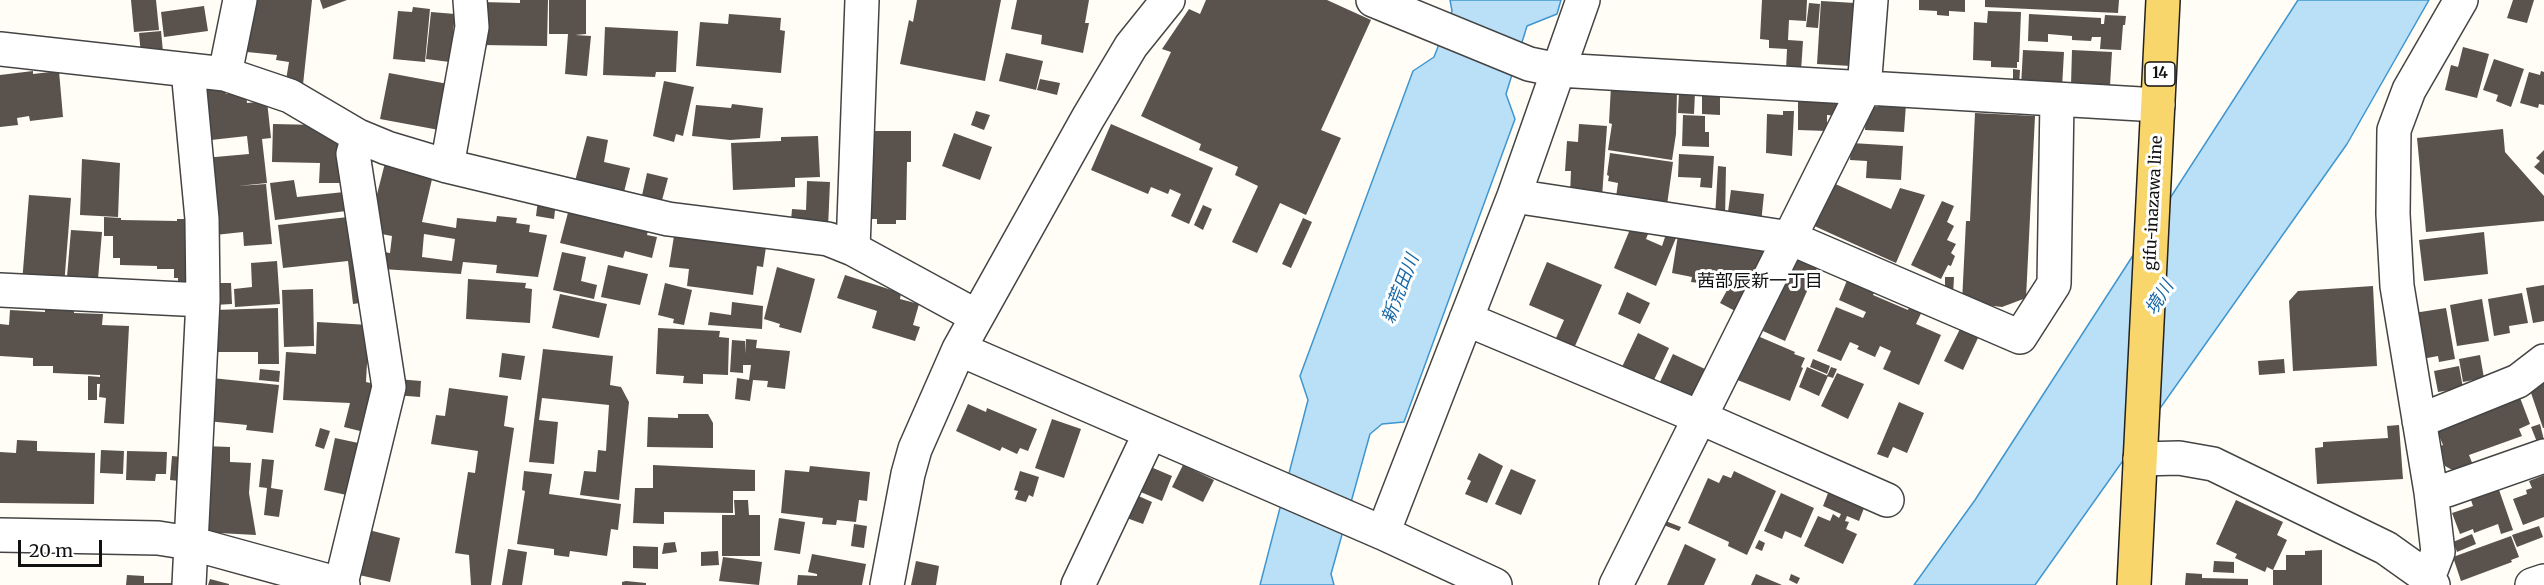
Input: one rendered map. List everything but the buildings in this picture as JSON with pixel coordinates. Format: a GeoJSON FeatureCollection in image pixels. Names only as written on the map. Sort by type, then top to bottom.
{"type":"FeatureCollection","features":[{"type":"Feature","properties":{"kind":"main road","name":"gifu-inazawa line"},"geometry":{"type":"LineString","coordinates":[[2134,585],[2163,0]]}},
{"type":"Feature","properties":{"kind":"street"},"geometry":{"type":"LineString","coordinates":[[225,74],[240,0]]}},
{"type":"Feature","properties":{"kind":"street"},"geometry":{"type":"LineString","coordinates":[[447,166],[472,27],[470,0]]}},
{"type":"Feature","properties":{"kind":"street"},"geometry":{"type":"LineString","coordinates":[[853,249],[862,0]]}},
{"type":"Feature","properties":{"kind":"street"},"geometry":{"type":"LineString","coordinates":[[887,585],[908,474],[915,449],[959,349],[1098,100],[1131,46],[1168,0]]}},
{"type":"Feature","properties":{"kind":"street"},"geometry":{"type":"LineString","coordinates":[[1372,0],[1543,67],[1864,89],[2158,105]]}},
{"type":"Feature","properties":{"kind":"street"},"geometry":{"type":"LineString","coordinates":[[1375,530],[1466,319],[1514,196],[1543,67],[1583,0]]}},
{"type":"Feature","properties":{"kind":"street"},"geometry":{"type":"LineString","coordinates":[[1616,585],[1864,89],[1871,0]]}},
{"type":"Feature","properties":{"kind":"street"},"geometry":{"type":"LineString","coordinates":[[2140,456],[2179,458],[2212,464],[2386,548],[2431,581],[2438,552],[2431,492],[2397,286],[2393,214],[2394,130],[2409,90],[2461,0]]}},
{"type":"Feature","properties":{"kind":"street"},"geometry":{"type":"LineString","coordinates":[[0,49],[225,74],[291,96],[358,136],[387,148],[447,166],[668,219],[828,239],[853,249],[976,316]]}},
{"type":"Feature","properties":{"kind":"street"},"geometry":{"type":"LineString","coordinates":[[188,70],[202,219],[203,300],[189,585]]}},
{"type":"Feature","properties":{"kind":"street"},"geometry":{"type":"LineString","coordinates":[[1514,196],[1790,238],[2020,337],[2054,284],[2057,100]]}},
{"type":"Feature","properties":{"kind":"street"},"geometry":{"type":"LineString","coordinates":[[0,535],[158,538],[190,543],[342,584],[389,387],[353,154],[358,136]]}},
{"type":"Feature","properties":{"kind":"street"},"geometry":{"type":"LineString","coordinates":[[0,290],[203,300]]}},
{"type":"Feature","properties":{"kind":"street"},"geometry":{"type":"LineString","coordinates":[[1466,319],[1699,417],[1887,500]]}},
{"type":"Feature","properties":{"kind":"street"},"geometry":{"type":"LineString","coordinates":[[959,349],[1496,585]]}},
{"type":"Feature","properties":{"kind":"street"},"geometry":{"type":"LineString","coordinates":[[2419,421],[2518,381],[2544,361]]}},
{"type":"Feature","properties":{"kind":"street"},"geometry":{"type":"LineString","coordinates":[[1078,585],[1150,433]]}},
{"type":"Feature","properties":{"kind":"street"},"geometry":{"type":"LineString","coordinates":[[2431,492],[2447,490],[2544,456]]}},
{"type":"Feature","properties":{"kind":"street"},"geometry":{"type":"LineString","coordinates":[[2532,585],[2544,581]]}},
{"type":"Feature","properties":{"kind":"water","name":"新荒田川"},"geometry":{"type":"Polygon","coordinates":[[[1450,0],[1561,0],[1557,14],[1527,26],[1506,94],[1515,119],[1404,422],[1382,424],[1370,434],[1331,574],[1334,585],[1260,585],[1308,400],[1300,376],[1413,71],[1434,57],[1452,11],[1450,0]]]}},
{"type":"Feature","properties":{"kind":"water","name":"境川"},"geometry":{"type":"Polygon","coordinates":[[[2298,0],[2429,0],[2347,144],[2035,585],[1914,585],[1975,500],[2298,0]]]}},
{"type":"Feature","properties":{"kind":"district","name":"茜部辰新一丁目"},"geometry":{"type":"Point","coordinates":[1760,282]}}]}
